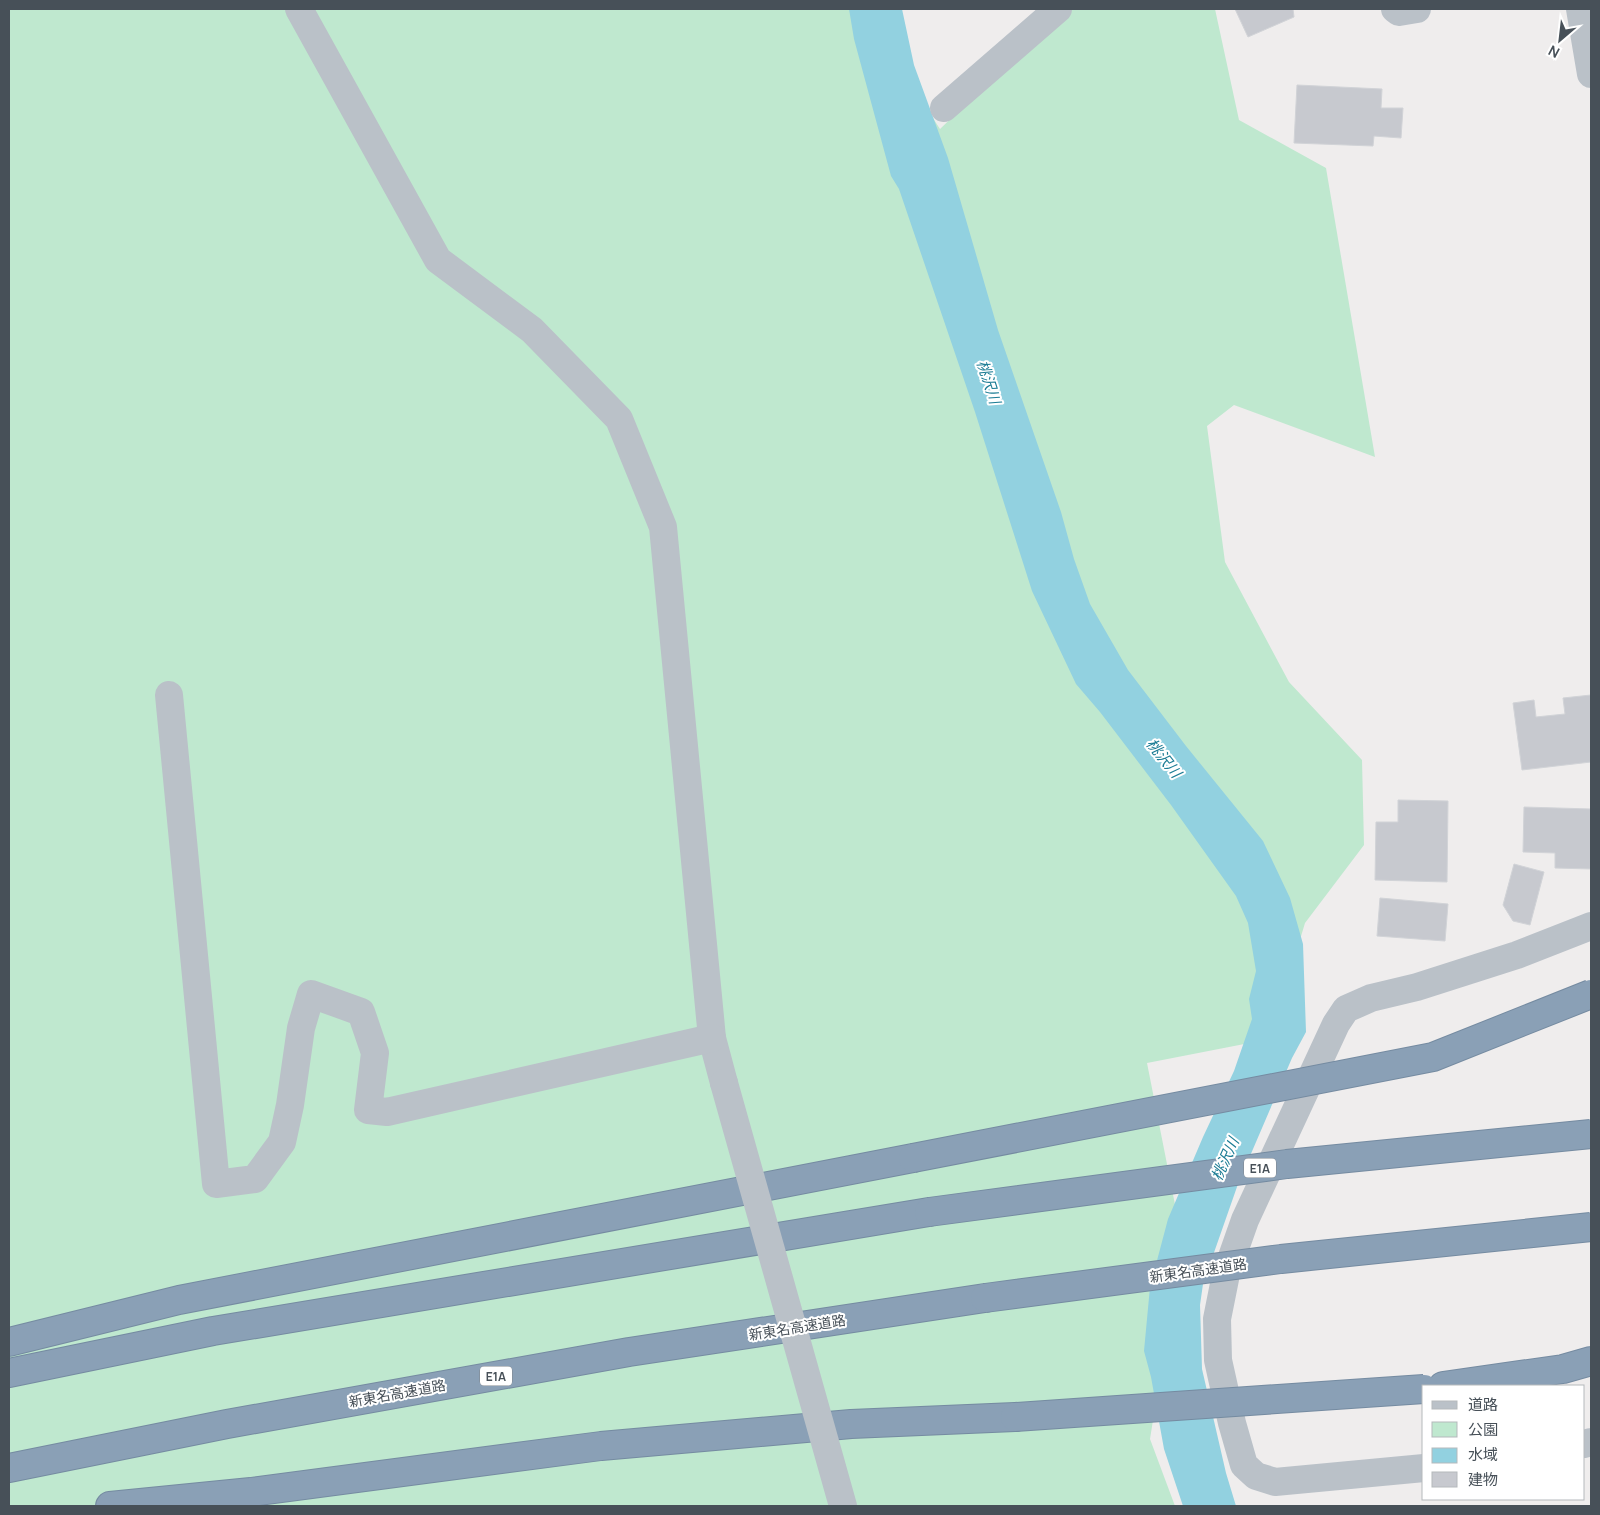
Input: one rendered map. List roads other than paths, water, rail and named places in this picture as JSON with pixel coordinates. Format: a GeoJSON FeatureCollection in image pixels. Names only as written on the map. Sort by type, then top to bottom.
{"type":"FeatureCollection","features":[{"type":"Feature","properties":{"kind":"highway"},"geometry":{"type":"LineString","coordinates":[[9,1342],[179,1300],[1433,1057],[1591,994]]}},
{"type":"Feature","properties":{"kind":"highway","name":"E1A"},"geometry":{"type":"LineString","coordinates":[[9,1373],[213,1331],[929,1212],[1287,1164],[1591,1134]]}},
{"type":"Feature","properties":{"kind":"highway","name":"新東名高速道路"},"geometry":{"type":"LineString","coordinates":[[9,1468],[227,1424],[600,1358],[985,1298],[1281,1259],[1591,1227]]}},
{"type":"Feature","properties":{"kind":"highway"},"geometry":{"type":"LineString","coordinates":[[1450,1385],[1563,1369],[1591,1362]]}},
{"type":"Feature","properties":{"kind":"highway"},"geometry":{"type":"LineString","coordinates":[[110,1506],[251,1492],[601,1446],[851,1424],[1015,1416],[1422,1389]]}},
{"type":"Feature","properties":{"kind":"street"},"geometry":{"type":"LineString","coordinates":[[299,9],[438,260],[532,330],[619,419],[663,527],[712,1038],[844,1506]]}},
{"type":"Feature","properties":{"kind":"street"},"geometry":{"type":"LineString","coordinates":[[944,108],[1058,9]]}},
{"type":"Feature","properties":{"kind":"street"},"geometry":{"type":"LineString","coordinates":[[1395,9],[1399,12],[1417,9]]}},
{"type":"Feature","properties":{"kind":"street"},"geometry":{"type":"LineString","coordinates":[[1580,9],[1591,74]]}},
{"type":"Feature","properties":{"kind":"street"},"geometry":{"type":"LineString","coordinates":[[169,695],[216,1184],[255,1179],[282,1142],[290,1105],[300,1028],[311,994],[361,1012],[375,1053],[368,1110],[387,1112],[712,1038]]}},
{"type":"Feature","properties":{"kind":"street"},"geometry":{"type":"LineString","coordinates":[[1422,1468],[1274,1482],[1256,1476],[1244,1465],[1232,1423],[1218,1360],[1217,1319],[1226,1274],[1245,1220],[1336,1024],[1346,1009],[1371,998],[1417,987],[1517,955],[1591,926]]}},
{"type":"Feature","properties":{"kind":"water","name":"桃沢川"},"geometry":{"type":"Polygon","coordinates":[[[849,9],[902,9],[914,65],[948,158],[998,330],[1061,512],[1074,559],[1090,604],[1128,670],[1186,746],[1263,841],[1290,898],[1303,944],[1306,1032],[1292,1058],[1238,1184],[1203,1284],[1200,1305],[1202,1369],[1226,1473],[1236,1506],[1183,1506],[1164,1449],[1151,1377],[1144,1351],[1150,1287],[1168,1219],[1234,1071],[1252,1019],[1249,999],[1256,971],[1248,923],[1236,896],[1171,805],[1100,712],[1076,684],[1032,591],[975,412],[899,189],[891,176],[854,39],[849,9]]]}}]}
